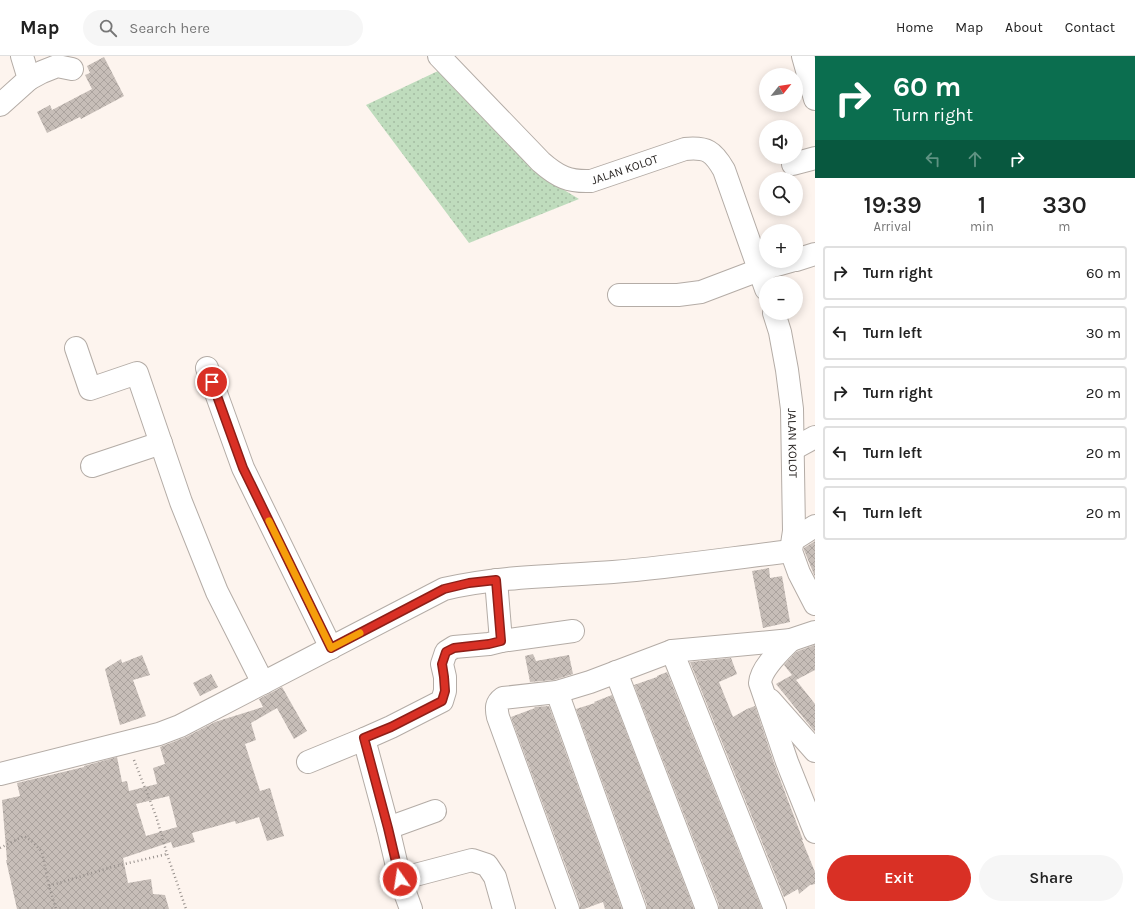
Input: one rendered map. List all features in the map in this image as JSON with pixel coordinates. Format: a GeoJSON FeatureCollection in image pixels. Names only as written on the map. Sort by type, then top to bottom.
{"type":"FeatureCollection","features":[{"type":"Feature","properties":{"kind":"street"},"geometry":{"type":"LineString","coordinates":[[22,56],[29,80]]}},
{"type":"Feature","properties":{"kind":"street","name":"JALAN KOLOT"},"geometry":{"type":"LineString","coordinates":[[439,56],[541,162],[552,172],[567,180],[591,182],[685,149],[697,148],[707,150],[716,157],[724,170],[762,276]]}},
{"type":"Feature","properties":{"kind":"street"},"geometry":{"type":"LineString","coordinates":[[803,56],[815,99]]}},
{"type":"Feature","properties":{"kind":"street"},"geometry":{"type":"LineString","coordinates":[[0,104],[29,80],[42,72],[57,66],[72,69]]}},
{"type":"Feature","properties":{"kind":"street"},"geometry":{"type":"LineString","coordinates":[[803,161],[815,158]]}},
{"type":"Feature","properties":{"kind":"street"},"geometry":{"type":"LineString","coordinates":[[803,258],[815,254]]}},
{"type":"Feature","properties":{"kind":"street"},"geometry":{"type":"LineString","coordinates":[[768,276],[780,268]]}},
{"type":"Feature","properties":{"kind":"street"},"geometry":{"type":"LineString","coordinates":[[619,295],[678,295],[701,292],[759,280]]}},
{"type":"Feature","properties":{"kind":"street","name":"JALAN KOLOT"},"geometry":{"type":"LineString","coordinates":[[776,320],[787,370],[792,410],[794,523],[792,546]]}},
{"type":"Feature","properties":{"kind":"street"},"geometry":{"type":"LineString","coordinates":[[76,348],[90,389],[137,373],[181,502],[217,592],[263,683]]}},
{"type":"Feature","properties":{"kind":"street"},"geometry":{"type":"LineString","coordinates":[[208,368],[243,468],[331,648]]}},
{"type":"Feature","properties":{"kind":"street"},"geometry":{"type":"LineString","coordinates":[[793,449],[815,437]]}},
{"type":"Feature","properties":{"kind":"street"},"geometry":{"type":"LineString","coordinates":[[92,466],[161,443]]}},
{"type":"Feature","properties":{"kind":"street"},"geometry":{"type":"LineString","coordinates":[[0,774],[159,734],[180,726],[444,589],[469,583],[496,580],[615,572],[792,546],[815,526]]}},
{"type":"Feature","properties":{"kind":"street"},"geometry":{"type":"LineString","coordinates":[[792,546],[799,573],[815,604]]}},
{"type":"Feature","properties":{"kind":"street"},"geometry":{"type":"LineString","coordinates":[[496,580],[501,641]]}},
{"type":"Feature","properties":{"kind":"street"},"geometry":{"type":"LineString","coordinates":[[308,762],[391,727],[442,701],[445,691],[442,664],[446,652],[454,648],[573,631]]}},
{"type":"Feature","properties":{"kind":"street"},"geometry":{"type":"LineString","coordinates":[[568,909],[498,717],[496,709],[498,702],[503,698],[558,692],[672,651],[791,640],[814,632]]}},
{"type":"Feature","properties":{"kind":"street"},"geometry":{"type":"LineString","coordinates":[[791,640],[764,670],[760,683],[787,762],[815,832]]}},
{"type":"Feature","properties":{"kind":"street"},"geometry":{"type":"LineString","coordinates":[[672,651],[775,909]]}},
{"type":"Feature","properties":{"kind":"street"},"geometry":{"type":"LineString","coordinates":[[616,672],[707,909]]}},
{"type":"Feature","properties":{"kind":"street"},"geometry":{"type":"LineString","coordinates":[[763,691],[815,751]]}},
{"type":"Feature","properties":{"kind":"street"},"geometry":{"type":"LineString","coordinates":[[558,692],[635,909]]}},
{"type":"Feature","properties":{"kind":"street"},"geometry":{"type":"LineString","coordinates":[[364,738],[400,879],[411,909]]}},
{"type":"Feature","properties":{"kind":"street"},"geometry":{"type":"LineString","coordinates":[[388,828],[435,811]]}},
{"type":"Feature","properties":{"kind":"street"},"geometry":{"type":"LineString","coordinates":[[400,879],[472,860],[487,865],[496,877],[504,909]]}},
{"type":"Feature","properties":{"kind":"path"},"geometry":{"type":"LineString","coordinates":[[127,742],[156,816],[186,909]]}},
{"type":"Feature","properties":{"kind":"path"},"geometry":{"type":"LineString","coordinates":[[0,848],[24,836],[33,842],[42,852],[49,886],[56,909]]}},
{"type":"Feature","properties":{"kind":"path"},"geometry":{"type":"LineString","coordinates":[[49,886],[112,867],[167,854]]}},
{"type":"Feature","properties":{"kind":"green space"},"geometry":{"type":"Polygon","coordinates":[[[438,71],[463,91],[541,176],[579,199],[469,243],[366,105],[438,71]]]}},
{"type":"Feature","properties":{"kind":"building"},"geometry":{"type":"Polygon","coordinates":[[[104,57],[124,96],[81,119],[80,117],[47,133],[37,112],[50,105],[52,110],[92,89],[85,75],[90,73],[87,66],[104,57]]]}},
{"type":"Feature","properties":{"kind":"building"},"geometry":{"type":"Polygon","coordinates":[[[815,541],[815,577],[804,548],[815,541]]]}},
{"type":"Feature","properties":{"kind":"building"},"geometry":{"type":"Polygon","coordinates":[[[769,568],[770,578],[782,576],[790,622],[763,628],[752,571],[769,568]]]}},
{"type":"Feature","properties":{"kind":"building"},"geometry":{"type":"Polygon","coordinates":[[[815,645],[815,670],[796,680],[815,704],[815,732],[776,684],[792,675],[784,665],[795,653],[815,645]]]}},
{"type":"Feature","properties":{"kind":"building"},"geometry":{"type":"Polygon","coordinates":[[[533,654],[536,661],[569,655],[573,674],[554,680],[530,682],[525,656],[533,654]]]}},
{"type":"Feature","properties":{"kind":"building"},"geometry":{"type":"Polygon","coordinates":[[[142,655],[150,675],[133,680],[146,716],[120,725],[105,669],[121,659],[122,663],[142,655]]]}},
{"type":"Feature","properties":{"kind":"building"},"geometry":{"type":"Polygon","coordinates":[[[731,658],[737,674],[719,682],[733,717],[755,706],[775,766],[815,872],[815,884],[810,885],[799,894],[798,889],[784,897],[690,662],[731,658]]]}},
{"type":"Feature","properties":{"kind":"building"},"geometry":{"type":"Polygon","coordinates":[[[667,672],[762,909],[719,909],[719,905],[634,685],[667,672]]]}},
{"type":"Feature","properties":{"kind":"building"},"geometry":{"type":"Polygon","coordinates":[[[211,674],[218,687],[200,696],[193,683],[211,674]]]}},
{"type":"Feature","properties":{"kind":"building"},"geometry":{"type":"Polygon","coordinates":[[[282,687],[307,731],[294,739],[277,708],[251,723],[256,740],[245,744],[260,791],[270,788],[284,836],[267,841],[259,817],[236,824],[235,821],[192,833],[195,842],[173,848],[171,842],[123,858],[128,883],[151,879],[153,894],[165,895],[169,909],[17,909],[6,860],[2,800],[20,796],[17,783],[84,767],[117,757],[122,782],[127,781],[129,791],[157,784],[153,768],[165,764],[160,747],[186,737],[215,722],[263,707],[259,699],[282,687]],[[169,796],[136,804],[146,836],[177,827],[169,796]]]}},
{"type":"Feature","properties":{"kind":"building"},"geometry":{"type":"Polygon","coordinates":[[[612,695],[694,909],[647,909],[647,905],[576,709],[595,703],[594,702],[612,695]]]}},
{"type":"Feature","properties":{"kind":"building"},"geometry":{"type":"Polygon","coordinates":[[[549,706],[622,909],[605,909],[603,902],[580,909],[580,905],[511,717],[535,708],[534,707],[549,706]]]}},
{"type":"Feature","properties":{"kind":"slow traffic"},"geometry":{"type":"LineString","coordinates":[[269,521],[331,648],[360,633]]}},
{"type":"Feature","properties":{"kind":"route"},"geometry":{"type":"LineString","coordinates":[[212,382],[243,468],[331,648],[444,589],[469,583],[496,580],[501,641],[454,648],[446,652],[442,664],[445,691],[442,701],[391,727],[364,738],[400,879]]}}]}
